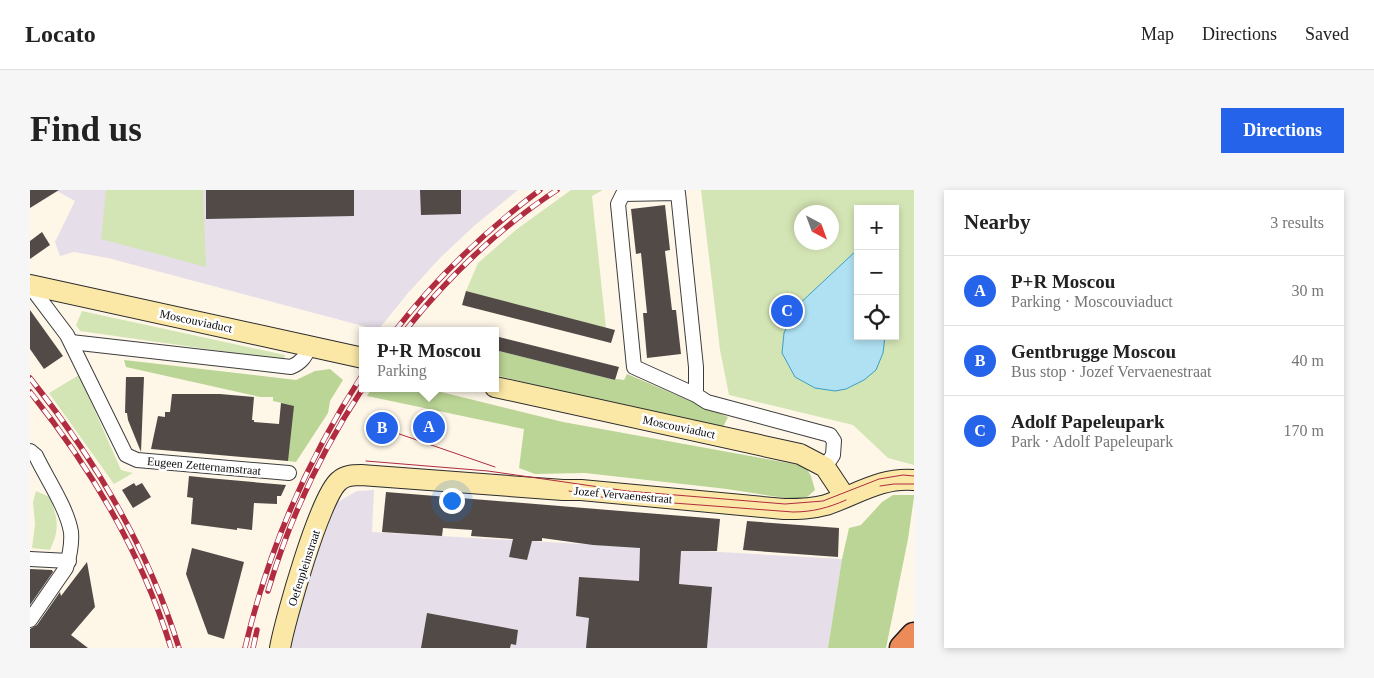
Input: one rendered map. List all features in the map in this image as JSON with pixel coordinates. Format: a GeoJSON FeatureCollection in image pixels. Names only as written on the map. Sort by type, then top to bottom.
{"type":"FeatureCollection","features":[{"type":"Feature","properties":{"kind":"highway"},"geometry":{"type":"LineString","coordinates":[[903,648],[914,636]]}},
{"type":"Feature","properties":{"kind":"street"},"geometry":{"type":"LineString","coordinates":[[696,395],[696,366],[678,193],[623,194],[618,204],[634,367],[696,395],[707,402],[830,435],[834,441],[833,456],[825,467]]}},
{"type":"Feature","properties":{"kind":"street","name":"Moscouviaduct"},"geometry":{"type":"LineString","coordinates":[[30,286],[359,357]]}},
{"type":"Feature","properties":{"kind":"street","name":"Eugeen Zetternamstraat"},"geometry":{"type":"LineString","coordinates":[[30,286],[68,335],[126,455],[132,459],[289,473]]}},
{"type":"Feature","properties":{"kind":"street"},"geometry":{"type":"LineString","coordinates":[[71,342],[291,367],[305,358],[310,346]]}},
{"type":"Feature","properties":{"kind":"street","name":"Moscouviaduct"},"geometry":{"type":"LineString","coordinates":[[499,388],[800,454],[825,467],[846,497]]}},
{"type":"Feature","properties":{"kind":"street"},"geometry":{"type":"LineString","coordinates":[[30,450],[36,456],[64,511],[71,533],[69,560],[66,568],[30,620]]}},
{"type":"Feature","properties":{"kind":"street","name":"Jozef Vervaenestraat"},"geometry":{"type":"LineString","coordinates":[[333,489],[339,481],[356,475],[581,490],[784,509],[824,505],[879,483],[903,479],[914,480]]}},
{"type":"Feature","properties":{"kind":"street","name":"Oefenpleinstraat"},"geometry":{"type":"LineString","coordinates":[[280,648],[300,574],[322,511],[333,489]]}},
{"type":"Feature","properties":{"kind":"street"},"geometry":{"type":"LineString","coordinates":[[30,559],[69,560]]}},
{"type":"Feature","properties":{"kind":"shaded area"},"geometry":{"type":"Polygon","coordinates":[[[55,190],[518,190],[474,226],[440,258],[380,327],[367,327],[108,258],[74,252],[60,256],[55,242],[75,201],[55,190]]]}},
{"type":"Feature","properties":{"kind":"shaded area"},"geometry":{"type":"Polygon","coordinates":[[[374,490],[372,532],[842,559],[828,648],[281,648],[322,511],[357,491],[374,490]]]}},
{"type":"Feature","properties":{"kind":"green space"},"geometry":{"type":"Polygon","coordinates":[[[106,190],[203,190],[206,267],[101,239],[106,190]]]}},
{"type":"Feature","properties":{"kind":"green space"},"geometry":{"type":"Polygon","coordinates":[[[571,190],[603,190],[592,196],[606,328],[466,291],[478,263],[517,229],[571,190]]]}},
{"type":"Feature","properties":{"kind":"green space"},"geometry":{"type":"Polygon","coordinates":[[[701,190],[914,190],[914,465],[888,458],[853,425],[729,395],[720,350],[701,190]]]}},
{"type":"Feature","properties":{"kind":"green space"},"geometry":{"type":"Polygon","coordinates":[[[82,311],[285,355],[284,360],[80,331],[76,325],[82,311]]]}},
{"type":"Feature","properties":{"kind":"green space"},"geometry":{"type":"Polygon","coordinates":[[[499,351],[615,380],[624,380],[627,374],[728,417],[721,431],[499,376],[499,351]]]}},
{"type":"Feature","properties":{"kind":"green space"},"geometry":{"type":"Polygon","coordinates":[[[124,360],[296,380],[315,371],[330,369],[343,380],[330,401],[328,413],[296,462],[288,461],[282,403],[273,401],[273,397],[260,397],[126,367],[124,360]]]}},
{"type":"Feature","properties":{"kind":"green space"},"geometry":{"type":"Polygon","coordinates":[[[79,375],[121,470],[133,473],[114,484],[49,393],[79,375]]]}},
{"type":"Feature","properties":{"kind":"green space"},"geometry":{"type":"Polygon","coordinates":[[[370,392],[441,392],[563,422],[805,466],[811,476],[815,490],[807,497],[791,499],[727,489],[585,473],[535,474],[519,468],[524,429],[367,396],[370,392]]]}},
{"type":"Feature","properties":{"kind":"green space"},"geometry":{"type":"Polygon","coordinates":[[[36,491],[50,497],[55,512],[57,530],[50,550],[32,548],[35,524],[33,502],[36,491]]]}},
{"type":"Feature","properties":{"kind":"green space"},"geometry":{"type":"Polygon","coordinates":[[[893,495],[914,495],[914,497],[908,539],[886,648],[828,648],[842,559],[849,528],[861,525],[882,502],[893,495]]]}},
{"type":"Feature","properties":{"kind":"water"},"geometry":{"type":"Polygon","coordinates":[[[854,253],[854,340],[885,340],[883,353],[876,370],[864,380],[846,389],[835,391],[815,388],[795,377],[782,353],[784,333],[796,307],[854,253]]]}},
{"type":"Feature","properties":{"kind":"building"},"geometry":{"type":"Polygon","coordinates":[[[30,190],[59,190],[30,208],[30,190]]]}},
{"type":"Feature","properties":{"kind":"building"},"geometry":{"type":"Polygon","coordinates":[[[206,190],[354,190],[354,216],[206,219],[206,190]]]}},
{"type":"Feature","properties":{"kind":"building"},"geometry":{"type":"Polygon","coordinates":[[[420,190],[461,190],[461,214],[421,215],[420,190]]]}},
{"type":"Feature","properties":{"kind":"building"},"geometry":{"type":"Polygon","coordinates":[[[665,205],[670,250],[665,251],[672,310],[676,310],[681,354],[647,358],[643,313],[647,313],[641,253],[636,254],[631,209],[665,205]]]}},
{"type":"Feature","properties":{"kind":"building"},"geometry":{"type":"Polygon","coordinates":[[[42,232],[50,245],[30,259],[30,241],[42,232]]]}},
{"type":"Feature","properties":{"kind":"building"},"geometry":{"type":"Polygon","coordinates":[[[466,291],[615,330],[611,343],[462,305],[466,291]]]}},
{"type":"Feature","properties":{"kind":"building"},"geometry":{"type":"Polygon","coordinates":[[[30,310],[63,356],[44,369],[30,349],[30,310]]]}},
{"type":"Feature","properties":{"kind":"building"},"geometry":{"type":"Polygon","coordinates":[[[499,337],[619,367],[615,380],[499,351],[499,337]]]}},
{"type":"Feature","properties":{"kind":"building"},"geometry":{"type":"Polygon","coordinates":[[[126,377],[144,377],[141,452],[127,413],[125,413],[126,377]]]}},
{"type":"Feature","properties":{"kind":"building"},"geometry":{"type":"Polygon","coordinates":[[[172,394],[220,394],[254,397],[252,420],[254,422],[279,424],[281,403],[294,406],[288,461],[151,449],[158,416],[165,417],[165,412],[170,412],[172,394]]]}},
{"type":"Feature","properties":{"kind":"building"},"geometry":{"type":"Polygon","coordinates":[[[189,476],[286,485],[281,496],[277,496],[277,504],[254,503],[252,530],[237,528],[237,530],[191,524],[193,498],[187,497],[189,476]]]}},
{"type":"Feature","properties":{"kind":"building"},"geometry":{"type":"Polygon","coordinates":[[[134,483],[136,486],[142,483],[151,497],[133,508],[122,490],[134,483]]]}},
{"type":"Feature","properties":{"kind":"building"},"geometry":{"type":"Polygon","coordinates":[[[386,492],[720,519],[717,551],[681,551],[679,584],[712,587],[707,648],[586,648],[589,618],[576,616],[579,577],[639,581],[640,548],[593,545],[542,538],[542,541],[532,541],[527,560],[509,557],[513,539],[471,536],[472,530],[443,528],[442,536],[382,532],[386,492]]]}},
{"type":"Feature","properties":{"kind":"building"},"geometry":{"type":"Polygon","coordinates":[[[747,521],[839,528],[838,557],[743,550],[747,521]]]}},
{"type":"Feature","properties":{"kind":"building"},"geometry":{"type":"Polygon","coordinates":[[[192,548],[244,562],[224,639],[208,634],[186,574],[192,548]]]}},
{"type":"Feature","properties":{"kind":"building"},"geometry":{"type":"Polygon","coordinates":[[[87,562],[95,607],[71,635],[88,648],[30,648],[30,629],[37,625],[60,592],[61,596],[87,562]]]}},
{"type":"Feature","properties":{"kind":"building"},"geometry":{"type":"Polygon","coordinates":[[[30,569],[52,570],[53,572],[30,605],[30,569]]]}},
{"type":"Feature","properties":{"kind":"building"},"geometry":{"type":"Polygon","coordinates":[[[427,613],[518,630],[516,645],[511,644],[510,648],[421,648],[427,613]]]}},
{"type":"Feature","properties":{"kind":"tram line"},"geometry":{"type":"LineString","coordinates":[[382,428],[495,467]]}},
{"type":"Feature","properties":{"kind":"tram line"},"geometry":{"type":"LineString","coordinates":[[366,461],[488,471],[627,491],[785,504],[823,501],[879,479],[903,475],[914,476]]}},
{"type":"Feature","properties":{"kind":"tram line"},"geometry":{"type":"LineString","coordinates":[[880,486],[914,484]]}},
{"type":"Feature","properties":{"kind":"tram line"},"geometry":{"type":"LineString","coordinates":[[569,491],[607,498],[793,512],[820,509],[846,500]]}},
{"type":"Feature","properties":{"kind":"railway"},"geometry":{"type":"LineString","coordinates":[[398,327],[445,273],[481,238],[540,190]]}},
{"type":"Feature","properties":{"kind":"railway"},"geometry":{"type":"LineString","coordinates":[[408,327],[475,254],[515,220],[557,190]]}},
{"type":"Feature","properties":{"kind":"railway"},"geometry":{"type":"LineString","coordinates":[[30,378],[76,440],[117,506],[152,575],[179,648]]}},
{"type":"Feature","properties":{"kind":"railway"},"geometry":{"type":"LineString","coordinates":[[245,648],[265,576],[292,506],[325,438],[359,380]]}},
{"type":"Feature","properties":{"kind":"railway"},"geometry":{"type":"LineString","coordinates":[[30,392],[74,451],[112,513],[145,579],[171,648]]}},
{"type":"Feature","properties":{"kind":"railway"},"geometry":{"type":"LineString","coordinates":[[268,591],[276,564],[308,486],[320,461],[360,392]]}},
{"type":"Feature","properties":{"kind":"railway"},"geometry":{"type":"LineString","coordinates":[[253,648],[257,630]]}},
{"type":"Feature","properties":{"kind":"place","name":"Adolf Papeleupark"},"geometry":{"type":"Point","coordinates":[787,311]}},
{"type":"Feature","properties":{"kind":"place","name":"P+R Moscou"},"geometry":{"type":"Point","coordinates":[429,427]}},
{"type":"Feature","properties":{"kind":"place","name":"Gentbrugge Moscou"},"geometry":{"type":"Point","coordinates":[382,428]}}]}
